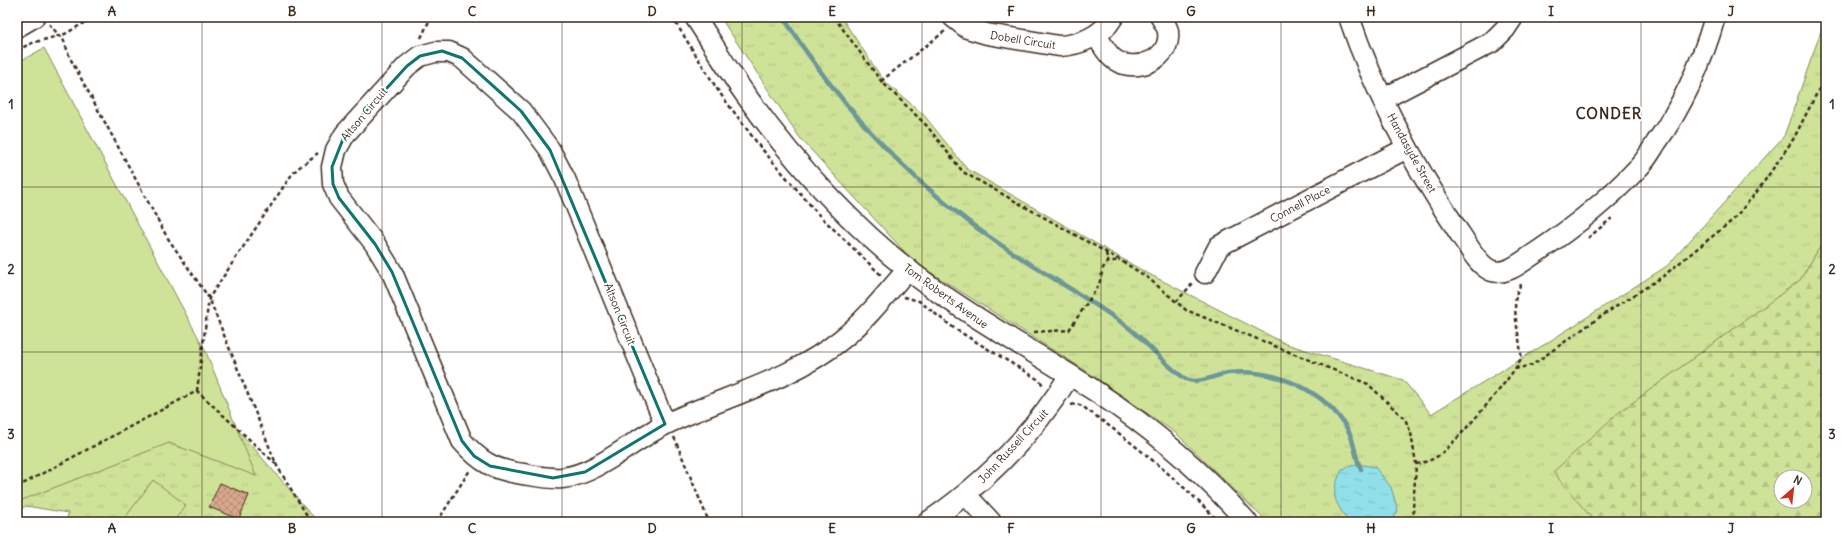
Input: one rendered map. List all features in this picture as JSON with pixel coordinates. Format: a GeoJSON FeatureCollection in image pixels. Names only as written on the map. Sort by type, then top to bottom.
{"type":"FeatureCollection","features":[{"type":"Feature","properties":{"kind":"street","name":"Tom Roberts Avenue"},"geometry":{"type":"LineString","coordinates":[[695,17],[744,93],[786,148],[809,175],[857,224],[908,269],[985,325],[1100,394],[1167,444],[1211,484],[1247,522]]}},
{"type":"Feature","properties":{"kind":"street","name":"Dobell Circuit"},"geometry":{"type":"LineString","coordinates":[[954,18],[968,28],[987,34],[1059,46],[1074,44],[1096,35],[1110,22],[1113,17]]}},
{"type":"Feature","properties":{"kind":"street"},"geometry":{"type":"LineString","coordinates":[[1096,35],[1114,60],[1137,66],[1147,65],[1161,54],[1166,43],[1168,31],[1161,17]]}},
{"type":"Feature","properties":{"kind":"street","name":"Handasyde Street"},"geometry":{"type":"LineString","coordinates":[[1349,17],[1383,99],[1408,148],[1442,207],[1479,262],[1488,269],[1497,273],[1516,266],[1562,235],[1599,206],[1640,166],[1679,107],[1699,68],[1715,17]]}},
{"type":"Feature","properties":{"kind":"street"},"geometry":{"type":"LineString","coordinates":[[1383,99],[1492,42],[1506,29],[1513,17]]}},
{"type":"Feature","properties":{"kind":"street"},"geometry":{"type":"LineString","coordinates":[[17,27],[41,20]]}},
{"type":"Feature","properties":{"kind":"street","name":"Altson Circuit"},"geometry":{"type":"LineString","coordinates":[[665,424],[565,179],[550,150],[521,111],[462,58],[449,52],[435,52],[420,56],[407,66],[345,134],[336,150],[332,167],[333,184],[339,198],[375,244],[392,272],[462,441],[478,458],[490,466],[508,472],[553,478],[564,478],[585,472],[665,424],[779,377],[811,361],[856,328],[908,269]]}},
{"type":"Feature","properties":{"kind":"street","name":"Connell Place"},"geometry":{"type":"LineString","coordinates":[[1205,273],[1219,246],[1408,148]]}},
{"type":"Feature","properties":{"kind":"street","name":"John Russell Circuit"},"geometry":{"type":"LineString","coordinates":[[928,522],[966,495],[995,468],[1042,415],[1070,375]]}},
{"type":"Feature","properties":{"kind":"street"},"geometry":{"type":"LineString","coordinates":[[966,495],[991,522]]}},
{"type":"Feature","properties":{"kind":"path"},"geometry":{"type":"LineString","coordinates":[[17,50],[32,43],[59,35],[94,17]]}},
{"type":"Feature","properties":{"kind":"path"},"geometry":{"type":"LineString","coordinates":[[419,42],[431,17]]}},
{"type":"Feature","properties":{"kind":"path"},"geometry":{"type":"LineString","coordinates":[[834,17],[881,81],[927,126],[963,172],[1120,260],[1147,277],[1186,310],[1368,384],[1405,419],[1411,433],[1416,464],[1413,509],[1415,522]]}},
{"type":"Feature","properties":{"kind":"path"},"geometry":{"type":"LineString","coordinates":[[881,81],[952,26],[954,18]]}},
{"type":"Feature","properties":{"kind":"path"},"geometry":{"type":"LineString","coordinates":[[41,20],[64,41],[70,58],[167,237],[210,298],[278,466],[311,522]]}},
{"type":"Feature","properties":{"kind":"path"},"geometry":{"type":"LineString","coordinates":[[1515,369],[1532,364],[1597,319],[1662,277],[1734,218],[1759,189],[1794,138],[1822,85],[1826,69]]}},
{"type":"Feature","properties":{"kind":"path"},"geometry":{"type":"LineString","coordinates":[[197,390],[210,298],[290,177],[297,169],[320,152]]}},
{"type":"Feature","properties":{"kind":"path"},"geometry":{"type":"LineString","coordinates":[[1584,241],[1603,227],[1614,216]]}},
{"type":"Feature","properties":{"kind":"path"},"geometry":{"type":"LineString","coordinates":[[1106,252],[1108,262]]}},
{"type":"Feature","properties":{"kind":"path"},"geometry":{"type":"LineString","coordinates":[[1032,332],[1069,330],[1099,285],[1103,268],[1108,262],[1120,260]]}},
{"type":"Feature","properties":{"kind":"path"},"geometry":{"type":"LineString","coordinates":[[1176,302],[1190,286],[1205,273]]}},
{"type":"Feature","properties":{"kind":"path"},"geometry":{"type":"LineString","coordinates":[[1416,464],[1432,460],[1443,453],[1494,397],[1515,369],[1521,357],[1515,307],[1516,293],[1519,286],[1525,280]]}},
{"type":"Feature","properties":{"kind":"path"},"geometry":{"type":"LineString","coordinates":[[197,390],[278,466]]}},
{"type":"Feature","properties":{"kind":"path"},"geometry":{"type":"LineString","coordinates":[[17,487],[197,390]]}},
{"type":"Feature","properties":{"kind":"path"},"geometry":{"type":"LineString","coordinates":[[665,424],[671,429],[709,522]]}},
{"type":"Feature","properties":{"kind":"path"},"geometry":{"type":"LineString","coordinates":[[437,522],[478,458]]}},
{"type":"Feature","properties":{"kind":"highlighted area"},"geometry":{"type":"Polygon","coordinates":[[[442,51],[462,58],[521,111],[550,150],[665,424],[585,472],[553,478],[490,466],[474,456],[462,441],[392,272],[375,244],[339,198],[333,184],[332,167],[345,134],[407,66],[420,56],[442,51]]]}},
{"type":"Feature","properties":{"kind":"green space"},"geometry":{"type":"Polygon","coordinates":[[[720,17],[841,17],[884,81],[923,114],[967,169],[1145,272],[1286,344],[1403,380],[1431,414],[1542,346],[1667,266],[1784,136],[1826,17],[1826,522],[1267,522],[1177,434],[1083,369],[914,262],[800,138],[720,17]]]}},
{"type":"Feature","properties":{"kind":"green space"},"geometry":{"type":"Polygon","coordinates":[[[44,48],[206,352],[256,476],[169,443],[17,502],[17,63],[44,48]]]}},
{"type":"Feature","properties":{"kind":"green space"},"geometry":{"type":"Polygon","coordinates":[[[1826,237],[1826,522],[1595,522],[1553,472],[1617,414],[1800,280],[1826,237]]]}},
{"type":"Feature","properties":{"kind":"green space"},"geometry":{"type":"Polygon","coordinates":[[[203,390],[318,522],[67,522],[68,513],[26,506],[17,511],[17,482],[203,390]]]}},
{"type":"Feature","properties":{"kind":"green space"},"geometry":{"type":"Polygon","coordinates":[[[153,480],[186,505],[173,522],[122,522],[153,480]]]}},
{"type":"Feature","properties":{"kind":"water"},"geometry":{"type":"Polygon","coordinates":[[[1358,464],[1375,467],[1391,487],[1398,511],[1392,521],[1348,522],[1343,514],[1335,496],[1338,478],[1342,469],[1358,464]]]}},
{"type":"Feature","properties":{"kind":"building"},"geometry":{"type":"Polygon","coordinates":[[[220,483],[249,495],[239,519],[209,507],[220,483]]]}},
{"type":"Feature","properties":{"kind":"waterway"},"geometry":{"type":"LineString","coordinates":[[783,17],[823,75],[869,130],[919,180],[973,225],[1010,251],[1087,299],[1125,325],[1168,365],[1186,379],[1196,381],[1228,373],[1246,372],[1263,374],[1281,378],[1298,385],[1313,394],[1327,404],[1339,417],[1349,432],[1361,469]]}},
{"type":"Feature","properties":{"kind":"district","name":"CONDER"},"geometry":{"type":"Point","coordinates":[1609,114]}}]}
